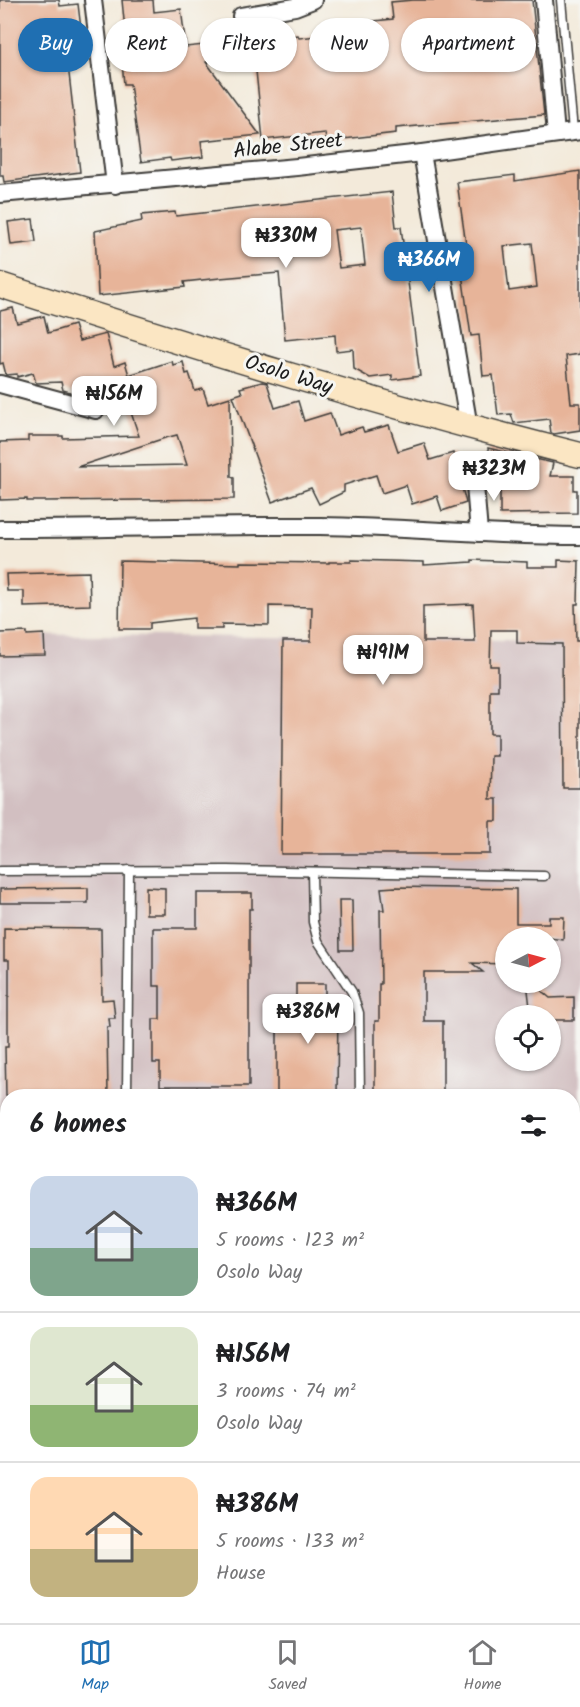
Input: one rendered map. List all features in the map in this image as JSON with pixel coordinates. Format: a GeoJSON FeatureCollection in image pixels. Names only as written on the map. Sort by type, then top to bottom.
{"type":"FeatureCollection","features":[{"type":"Feature","properties":{"kind":"main road","name":"Osolo Way"},"geometry":{"type":"LineString","coordinates":[[0,285],[376,401],[580,455]]}},
{"type":"Feature","properties":{"kind":"street"},"geometry":{"type":"LineString","coordinates":[[93,0],[115,185]]}},
{"type":"Feature","properties":{"kind":"street"},"geometry":{"type":"LineString","coordinates":[[241,16],[295,7],[313,0]]}},
{"type":"Feature","properties":{"kind":"street"},"geometry":{"type":"LineString","coordinates":[[544,0],[569,132]]}},
{"type":"Feature","properties":{"kind":"street","name":"Alabe Street"},"geometry":{"type":"LineString","coordinates":[[0,194],[297,167],[422,153],[569,132]]}},
{"type":"Feature","properties":{"kind":"street"},"geometry":{"type":"LineString","coordinates":[[422,153],[469,427]]}},
{"type":"Feature","properties":{"kind":"street"},"geometry":{"type":"LineString","coordinates":[[0,384],[96,410]]}},
{"type":"Feature","properties":{"kind":"street"},"geometry":{"type":"LineString","coordinates":[[474,472],[479,533]]}},
{"type":"Feature","properties":{"kind":"street"},"geometry":{"type":"LineString","coordinates":[[0,529],[319,526],[427,529],[532,536],[580,536]]}},
{"type":"Feature","properties":{"kind":"lane"},"geometry":{"type":"LineString","coordinates":[[561,0],[569,132]]}},
{"type":"Feature","properties":{"kind":"lane"},"geometry":{"type":"LineString","coordinates":[[0,871],[129,870],[544,876]]}},
{"type":"Feature","properties":{"kind":"lane"},"geometry":{"type":"LineString","coordinates":[[127,1089],[129,870]]}},
{"type":"Feature","properties":{"kind":"lane"},"geometry":{"type":"LineString","coordinates":[[312,872],[313,922],[318,941],[352,992],[359,1013],[360,1089]]}},
{"type":"Feature","properties":{"kind":"shaded area"},"geometry":{"type":"Polygon","coordinates":[[[0,634],[580,641],[580,1089],[0,1089],[0,634]]]}},
{"type":"Feature","properties":{"kind":"building"},"geometry":{"type":"Polygon","coordinates":[[[0,0],[59,0],[60,6],[78,4],[80,18],[18,18],[18,72],[69,72],[80,172],[4,182],[3,176],[0,176],[0,0]]]}},
{"type":"Feature","properties":{"kind":"building"},"geometry":{"type":"Polygon","coordinates":[[[122,0],[153,0],[154,12],[181,9],[182,18],[124,18],[122,0]]]}},
{"type":"Feature","properties":{"kind":"building"},"geometry":{"type":"Polygon","coordinates":[[[532,0],[534,18],[401,18],[401,72],[536,72],[536,38],[544,115],[396,128],[396,133],[326,141],[325,133],[263,140],[256,72],[297,72],[297,35],[299,38],[309,37],[309,72],[389,72],[389,19],[393,19],[391,2],[532,0]]]}},
{"type":"Feature","properties":{"kind":"building"},"geometry":{"type":"Polygon","coordinates":[[[200,46],[200,72],[213,72],[260,135],[201,141],[203,157],[141,162],[130,84],[124,84],[123,72],[188,72],[188,47],[200,46]]]}},
{"type":"Feature","properties":{"kind":"building"},"geometry":{"type":"Polygon","coordinates":[[[580,171],[580,354],[566,356],[571,403],[580,403],[580,430],[554,434],[551,433],[549,419],[514,423],[511,414],[498,415],[493,375],[483,376],[479,335],[471,336],[461,267],[469,266],[457,182],[515,175],[515,181],[580,171]],[[532,243],[504,246],[509,291],[537,287],[532,243]]]}},
{"type":"Feature","properties":{"kind":"building"},"geometry":{"type":"Polygon","coordinates":[[[392,192],[396,227],[401,227],[420,376],[392,380],[392,375],[370,378],[354,369],[353,349],[336,351],[335,335],[285,340],[279,273],[184,282],[185,287],[98,296],[95,231],[142,221],[141,215],[175,212],[176,216],[392,192]],[[361,227],[334,230],[339,268],[365,265],[361,227]]]}},
{"type":"Feature","properties":{"kind":"building"},"geometry":{"type":"Polygon","coordinates":[[[33,219],[36,242],[11,245],[8,222],[33,219]]]}},
{"type":"Feature","properties":{"kind":"building"},"geometry":{"type":"Polygon","coordinates":[[[13,308],[17,323],[44,316],[48,333],[74,325],[79,341],[106,334],[114,366],[125,362],[129,375],[172,361],[173,365],[183,362],[186,374],[189,373],[195,391],[203,389],[208,404],[230,397],[231,477],[234,478],[234,499],[0,500],[0,442],[28,441],[28,436],[63,436],[63,438],[139,436],[124,392],[100,399],[97,389],[77,394],[63,390],[61,382],[36,383],[33,373],[17,377],[17,374],[6,375],[3,363],[0,364],[0,311],[13,308]],[[177,435],[77,467],[187,465],[177,435]]]}},
{"type":"Feature","properties":{"kind":"building"},"geometry":{"type":"Polygon","coordinates":[[[262,382],[267,383],[275,408],[298,401],[304,421],[330,413],[338,435],[362,427],[364,432],[389,425],[398,451],[424,443],[430,460],[453,453],[466,503],[442,511],[437,496],[412,504],[406,485],[382,493],[376,475],[344,485],[344,492],[319,504],[311,488],[272,502],[233,396],[242,393],[240,388],[262,382]]]}},
{"type":"Feature","properties":{"kind":"building"},"geometry":{"type":"Polygon","coordinates":[[[488,448],[553,463],[550,476],[574,476],[574,490],[577,490],[577,513],[500,514],[500,469],[489,466],[488,448]]]}},
{"type":"Feature","properties":{"kind":"building"},"geometry":{"type":"Polygon","coordinates":[[[351,560],[424,562],[424,565],[472,562],[472,560],[527,562],[527,567],[558,567],[558,560],[579,561],[578,604],[575,604],[576,641],[580,641],[580,788],[563,788],[562,644],[517,643],[517,630],[491,630],[490,666],[498,666],[498,690],[490,690],[490,734],[497,734],[497,756],[491,756],[490,799],[497,799],[497,821],[490,821],[490,854],[281,854],[283,641],[311,641],[312,607],[269,606],[269,625],[222,624],[222,629],[194,629],[194,618],[150,623],[150,629],[119,629],[120,561],[240,564],[240,562],[351,562],[351,560]],[[473,604],[423,606],[423,642],[475,642],[473,604]]]}},
{"type":"Feature","properties":{"kind":"building"},"geometry":{"type":"Polygon","coordinates":[[[89,572],[90,605],[24,607],[24,591],[7,591],[6,574],[89,572]]]}},
{"type":"Feature","properties":{"kind":"building"},"geometry":{"type":"Polygon","coordinates":[[[27,632],[27,635],[44,634],[45,655],[0,656],[0,633],[27,632]]]}},
{"type":"Feature","properties":{"kind":"building"},"geometry":{"type":"Polygon","coordinates":[[[146,887],[165,888],[165,914],[146,914],[146,887]]]}},
{"type":"Feature","properties":{"kind":"building"},"geometry":{"type":"Polygon","coordinates":[[[88,888],[88,903],[0,903],[0,889],[88,888]]]}},
{"type":"Feature","properties":{"kind":"building"},"geometry":{"type":"Polygon","coordinates":[[[381,888],[516,889],[516,923],[549,923],[549,917],[564,917],[563,940],[561,940],[561,927],[495,927],[495,964],[472,963],[483,972],[424,972],[424,1021],[443,1021],[443,1089],[375,1089],[375,1021],[379,1021],[379,984],[381,984],[380,910],[384,910],[381,888]]]}},
{"type":"Feature","properties":{"kind":"building"},"geometry":{"type":"Polygon","coordinates":[[[197,893],[252,893],[252,909],[249,909],[249,1086],[160,1086],[160,1063],[153,1063],[153,1019],[160,1019],[160,986],[153,986],[153,928],[197,928],[197,893]]]}},
{"type":"Feature","properties":{"kind":"building"},"geometry":{"type":"Polygon","coordinates":[[[339,900],[352,900],[353,950],[340,950],[339,900]]]}},
{"type":"Feature","properties":{"kind":"building"},"geometry":{"type":"Polygon","coordinates":[[[4,928],[101,929],[102,1000],[113,999],[115,1018],[109,1018],[110,1027],[107,1027],[108,1089],[6,1089],[5,1047],[8,1047],[9,960],[4,960],[4,928]]]}},
{"type":"Feature","properties":{"kind":"building"},"geometry":{"type":"Polygon","coordinates":[[[296,984],[325,984],[325,1007],[338,1007],[337,1089],[277,1089],[277,1006],[296,1006],[296,984]]]}},
{"type":"Feature","properties":{"kind":"building"},"geometry":{"type":"Polygon","coordinates":[[[528,993],[544,993],[550,998],[574,997],[574,1020],[561,1020],[561,1005],[530,1005],[528,993]]]}}]}
